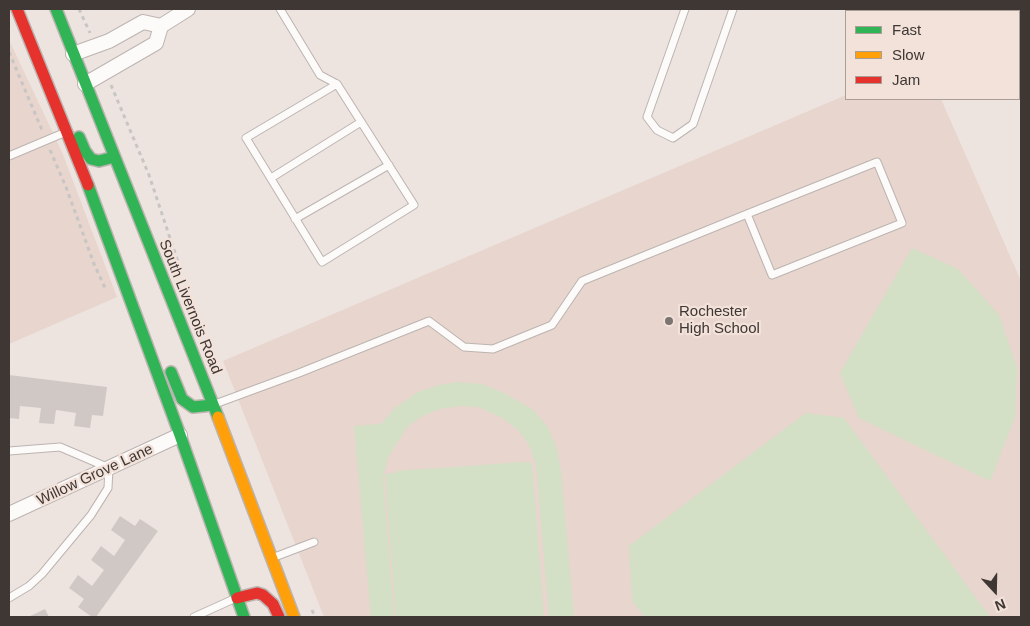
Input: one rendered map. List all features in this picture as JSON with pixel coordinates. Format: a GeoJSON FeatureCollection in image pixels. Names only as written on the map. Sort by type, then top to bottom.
{"type":"FeatureCollection","features":[{"type":"Feature","properties":{"kind":"main road"},"geometry":{"type":"LineString","coordinates":[[17,9],[28,36],[47,53],[111,246],[244,617]]}},
{"type":"Feature","properties":{"kind":"main road","name":"South Livernois Road"},"geometry":{"type":"LineString","coordinates":[[56,9],[213,405],[294,617]]}},
{"type":"Feature","properties":{"kind":"main road"},"geometry":{"type":"LineString","coordinates":[[72,130],[91,159],[99,161],[114,157]]}},
{"type":"Feature","properties":{"kind":"main road"},"geometry":{"type":"LineString","coordinates":[[111,246],[128,261]]}},
{"type":"Feature","properties":{"kind":"main road"},"geometry":{"type":"LineString","coordinates":[[168,364],[182,399],[193,407],[213,405]]}},
{"type":"Feature","properties":{"kind":"main road"},"geometry":{"type":"LineString","coordinates":[[237,598],[256,593],[262,595],[273,604],[278,617]]}},
{"type":"Feature","properties":{"kind":"street"},"geometry":{"type":"LineString","coordinates":[[85,84],[156,43],[161,26],[188,9]]}},
{"type":"Feature","properties":{"kind":"street"},"geometry":{"type":"LineString","coordinates":[[73,54],[109,41],[143,22],[161,26]]}},
{"type":"Feature","properties":{"kind":"street","name":"Willow Grove Lane"},"geometry":{"type":"LineString","coordinates":[[9,514],[180,435]]}},
{"type":"Feature","properties":{"kind":"lane"},"geometry":{"type":"LineString","coordinates":[[280,9],[320,75],[337,84],[414,205],[322,262],[246,138],[337,84]]}},
{"type":"Feature","properties":{"kind":"lane"},"geometry":{"type":"LineString","coordinates":[[685,9],[647,117],[657,130],[673,138],[694,124],[733,9]]}},
{"type":"Feature","properties":{"kind":"lane"},"geometry":{"type":"LineString","coordinates":[[271,178],[361,122]]}},
{"type":"Feature","properties":{"kind":"lane"},"geometry":{"type":"LineString","coordinates":[[9,156],[72,130]]}},
{"type":"Feature","properties":{"kind":"lane"},"geometry":{"type":"LineString","coordinates":[[213,405],[429,321],[464,347],[493,349],[552,325],[582,281],[747,214],[877,162],[902,223],[772,275],[747,214]]}},
{"type":"Feature","properties":{"kind":"lane"},"geometry":{"type":"LineString","coordinates":[[295,219],[389,165]]}},
{"type":"Feature","properties":{"kind":"lane"},"geometry":{"type":"LineString","coordinates":[[9,451],[60,446],[109,468],[108,488],[91,515],[42,574],[29,586],[9,598]]}},
{"type":"Feature","properties":{"kind":"lane"},"geometry":{"type":"LineString","coordinates":[[272,558],[314,542]]}},
{"type":"Feature","properties":{"kind":"lane"},"geometry":{"type":"LineString","coordinates":[[194,617],[237,598]]}},
{"type":"Feature","properties":{"kind":"path"},"geometry":{"type":"LineString","coordinates":[[79,9],[84,22]]}},
{"type":"Feature","properties":{"kind":"path"},"geometry":{"type":"LineString","coordinates":[[9,52],[66,187],[94,264],[108,293]]}},
{"type":"Feature","properties":{"kind":"shaded area"},"geometry":{"type":"Polygon","coordinates":[[[9,40],[62,152],[117,297],[9,344],[9,40]]]}},
{"type":"Feature","properties":{"kind":"shaded area","name":"Rochester High School"},"geometry":{"type":"Polygon","coordinates":[[[845,95],[845,100],[941,100],[1021,281],[1021,617],[324,617],[223,361],[845,95]]]}},
{"type":"Feature","properties":{"kind":"green space"},"geometry":{"type":"Polygon","coordinates":[[[912,248],[958,269],[999,315],[1017,368],[1015,417],[990,481],[859,418],[840,373],[912,248]]]}},
{"type":"Feature","properties":{"kind":"green space"},"geometry":{"type":"Polygon","coordinates":[[[457,382],[482,384],[504,393],[532,409],[548,427],[557,449],[561,471],[574,617],[549,617],[536,464],[528,443],[518,430],[501,417],[478,407],[460,406],[440,409],[422,416],[407,427],[388,457],[383,477],[394,617],[371,617],[354,426],[381,424],[396,407],[418,392],[439,385],[457,382]]]}},
{"type":"Feature","properties":{"kind":"green space"},"geometry":{"type":"Polygon","coordinates":[[[806,413],[844,418],[990,617],[645,617],[632,601],[629,546],[806,413]]]}},
{"type":"Feature","properties":{"kind":"green space"},"geometry":{"type":"Polygon","coordinates":[[[523,462],[532,463],[544,617],[396,617],[385,474],[396,473],[396,471],[523,462]]]}},
{"type":"Feature","properties":{"kind":"building"},"geometry":{"type":"Polygon","coordinates":[[[9,375],[107,387],[103,416],[92,415],[90,428],[74,426],[76,413],[56,410],[54,424],[39,423],[41,408],[20,406],[19,419],[9,418],[9,375]]]}},
{"type":"Feature","properties":{"kind":"building"},"geometry":{"type":"Polygon","coordinates":[[[120,516],[135,526],[140,519],[158,531],[96,617],[92,617],[78,607],[84,599],[69,588],[78,575],[92,586],[104,570],[91,560],[101,546],[114,556],[125,540],[111,530],[120,516]]]}},
{"type":"Feature","properties":{"kind":"building"},"geometry":{"type":"Polygon","coordinates":[[[45,609],[49,617],[28,617],[45,609]]]}},
{"type":"Feature","properties":{"kind":"traffic: fast"},"geometry":{"type":"LineString","coordinates":[[56,9],[218,417]]}},
{"type":"Feature","properties":{"kind":"traffic: fast"},"geometry":{"type":"LineString","coordinates":[[79,137],[91,159],[99,161],[114,157]]}},
{"type":"Feature","properties":{"kind":"traffic: fast"},"geometry":{"type":"LineString","coordinates":[[88,185],[180,435],[244,617]]}},
{"type":"Feature","properties":{"kind":"traffic: fast"},"geometry":{"type":"LineString","coordinates":[[171,372],[182,399],[193,407],[213,405]]}},
{"type":"Feature","properties":{"kind":"traffic: slow"},"geometry":{"type":"LineString","coordinates":[[218,417],[294,617]]}},
{"type":"Feature","properties":{"kind":"traffic: jam"},"geometry":{"type":"LineString","coordinates":[[17,9],[88,185]]}},
{"type":"Feature","properties":{"kind":"traffic: jam"},"geometry":{"type":"LineString","coordinates":[[237,598],[257,593],[263,595],[273,604],[279,617]]}},
{"type":"Feature","properties":{"kind":"place","name":"Rochester High School"},"geometry":{"type":"Point","coordinates":[669,321]}}]}
